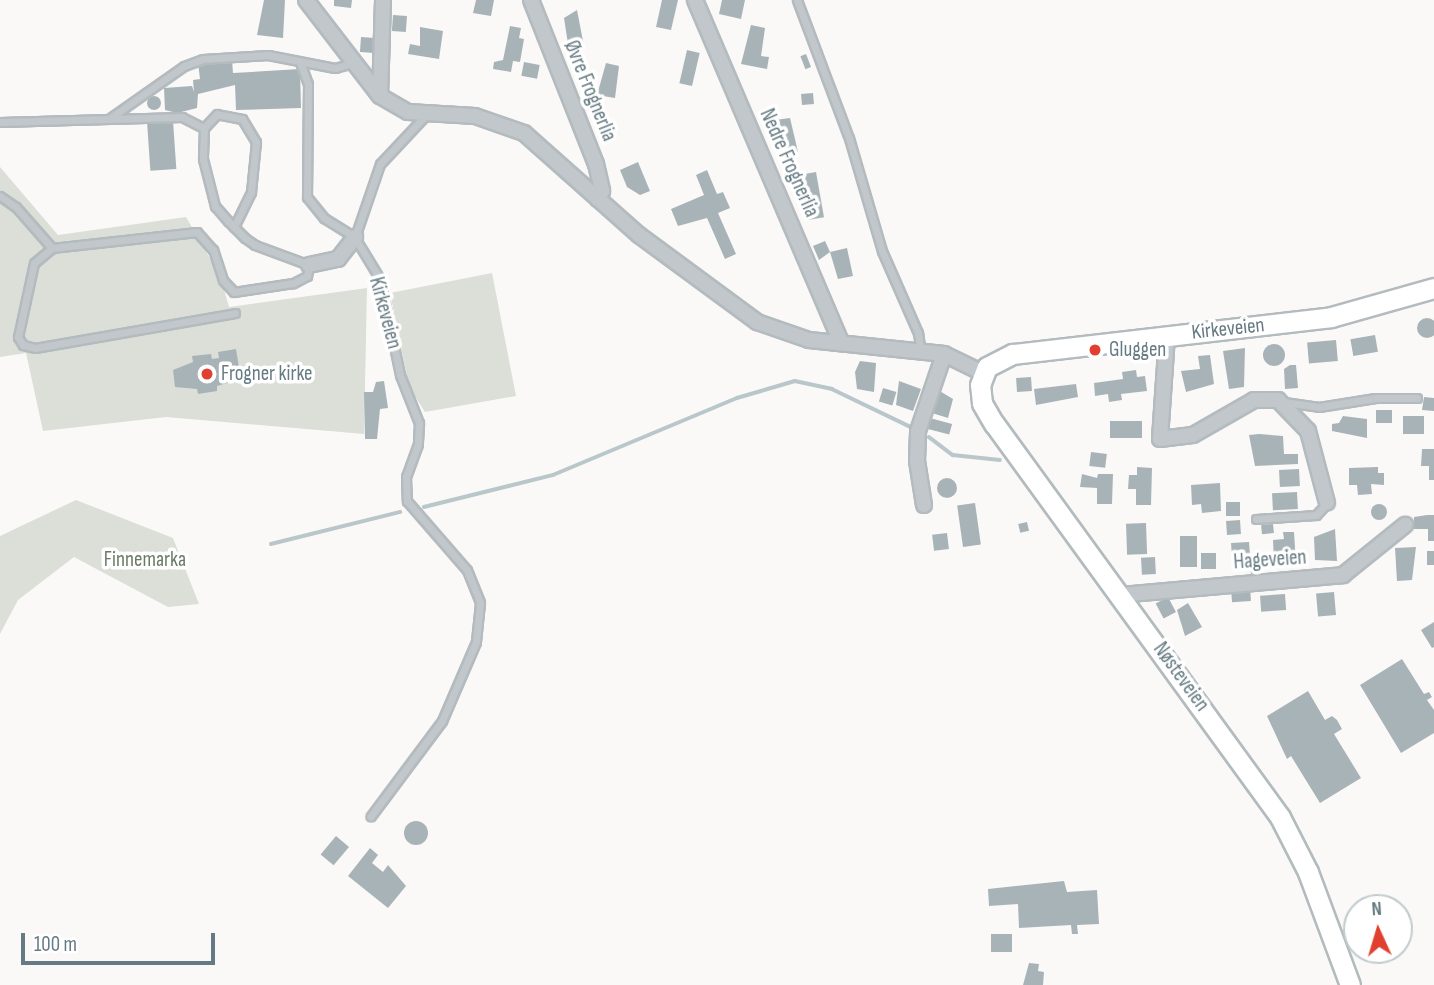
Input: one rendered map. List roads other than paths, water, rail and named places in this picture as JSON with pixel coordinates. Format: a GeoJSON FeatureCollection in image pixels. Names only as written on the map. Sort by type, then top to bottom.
{"type":"FeatureCollection","features":[{"type":"Feature","properties":{"kind":"main road","name":"Kirkeveien"},"geometry":{"type":"LineString","coordinates":[[981,381],[996,359],[1013,354],[1350,314],[1434,288]]}},
{"type":"Feature","properties":{"kind":"main road","name":"Nøsteveien"},"geometry":{"type":"LineString","coordinates":[[981,381],[994,424],[1280,817],[1308,872],[1350,985]]}},
{"type":"Feature","properties":{"kind":"street"},"geometry":{"type":"LineString","coordinates":[[306,0],[380,96],[399,108],[426,115],[475,116],[511,125],[536,142],[598,199],[690,276],[757,322],[794,337],[944,354],[981,381]]}},
{"type":"Feature","properties":{"kind":"street"},"geometry":{"type":"LineString","coordinates":[[380,96],[383,0]]}},
{"type":"Feature","properties":{"kind":"street","name":"Øvre Frognerlia"},"geometry":{"type":"LineString","coordinates":[[531,0],[596,164],[602,191],[598,199]]}},
{"type":"Feature","properties":{"kind":"street","name":"Nedre Frognerlia"},"geometry":{"type":"LineString","coordinates":[[695,0],[830,308],[841,343]]}},
{"type":"Feature","properties":{"kind":"street"},"geometry":{"type":"LineString","coordinates":[[309,265],[338,259],[355,237]]}},
{"type":"Feature","properties":{"kind":"street"},"geometry":{"type":"LineString","coordinates":[[1167,336],[1160,439],[1194,435],[1254,401],[1283,402],[1302,420],[1314,442],[1327,503]]}},
{"type":"Feature","properties":{"kind":"street"},"geometry":{"type":"LineString","coordinates":[[924,505],[916,461],[918,431],[944,354]]}},
{"type":"Feature","properties":{"kind":"street","name":"Hageveien"},"geometry":{"type":"LineString","coordinates":[[1120,596],[1343,575],[1405,525]]}},
{"type":"Feature","properties":{"kind":"lane"},"geometry":{"type":"LineString","coordinates":[[797,0],[849,138],[882,251],[918,333],[920,352]]}},
{"type":"Feature","properties":{"kind":"lane"},"geometry":{"type":"LineString","coordinates":[[110,118],[195,61],[268,55],[335,68],[352,63]]}},
{"type":"Feature","properties":{"kind":"lane"},"geometry":{"type":"LineString","coordinates":[[300,62],[308,84],[307,197],[324,218],[355,237],[380,164],[426,115]]}},
{"type":"Feature","properties":{"kind":"lane"},"geometry":{"type":"LineString","coordinates":[[234,228],[251,192],[256,142],[249,126],[234,115],[217,114],[204,128],[208,193],[234,228],[266,251],[309,265],[307,276],[299,281],[239,292],[227,285],[213,250],[197,232],[52,248],[38,257],[31,271],[19,331],[26,347],[235,313]]}},
{"type":"Feature","properties":{"kind":"lane"},"geometry":{"type":"LineString","coordinates":[[0,122],[182,117],[204,128]]}},
{"type":"Feature","properties":{"kind":"lane"},"geometry":{"type":"LineString","coordinates":[[0,196],[16,207],[52,248]]}},
{"type":"Feature","properties":{"kind":"lane","name":"Kirkeveien"},"geometry":{"type":"LineString","coordinates":[[355,237],[380,279],[400,374],[419,423],[418,444],[405,477],[407,501],[467,570],[480,603],[476,642],[442,721],[371,816]]}},
{"type":"Feature","properties":{"kind":"lane"},"geometry":{"type":"LineString","coordinates":[[1283,402],[1320,407],[1376,398],[1417,398]]}},
{"type":"Feature","properties":{"kind":"lane"},"geometry":{"type":"LineString","coordinates":[[1256,519],[1316,515],[1327,503]]}},
{"type":"Feature","properties":{"kind":"waterway"},"geometry":{"type":"LineString","coordinates":[[424,507],[553,475],[737,398],[795,381],[832,389],[911,427]]}},
{"type":"Feature","properties":{"kind":"waterway"},"geometry":{"type":"LineString","coordinates":[[929,437],[953,455],[1000,460]]}},
{"type":"Feature","properties":{"kind":"waterway"},"geometry":{"type":"LineString","coordinates":[[271,544],[400,512]]}},
{"type":"Feature","properties":{"kind":"place","name":"Gluggen"},"geometry":{"type":"Point","coordinates":[1095,350]}},
{"type":"Feature","properties":{"kind":"place","name":"Frogner kirke"},"geometry":{"type":"Point","coordinates":[207,374]}},
{"type":"Feature","properties":{"kind":"park label","name":"Finnemarka"},"geometry":{"type":"Point","coordinates":[145,560]}}]}
